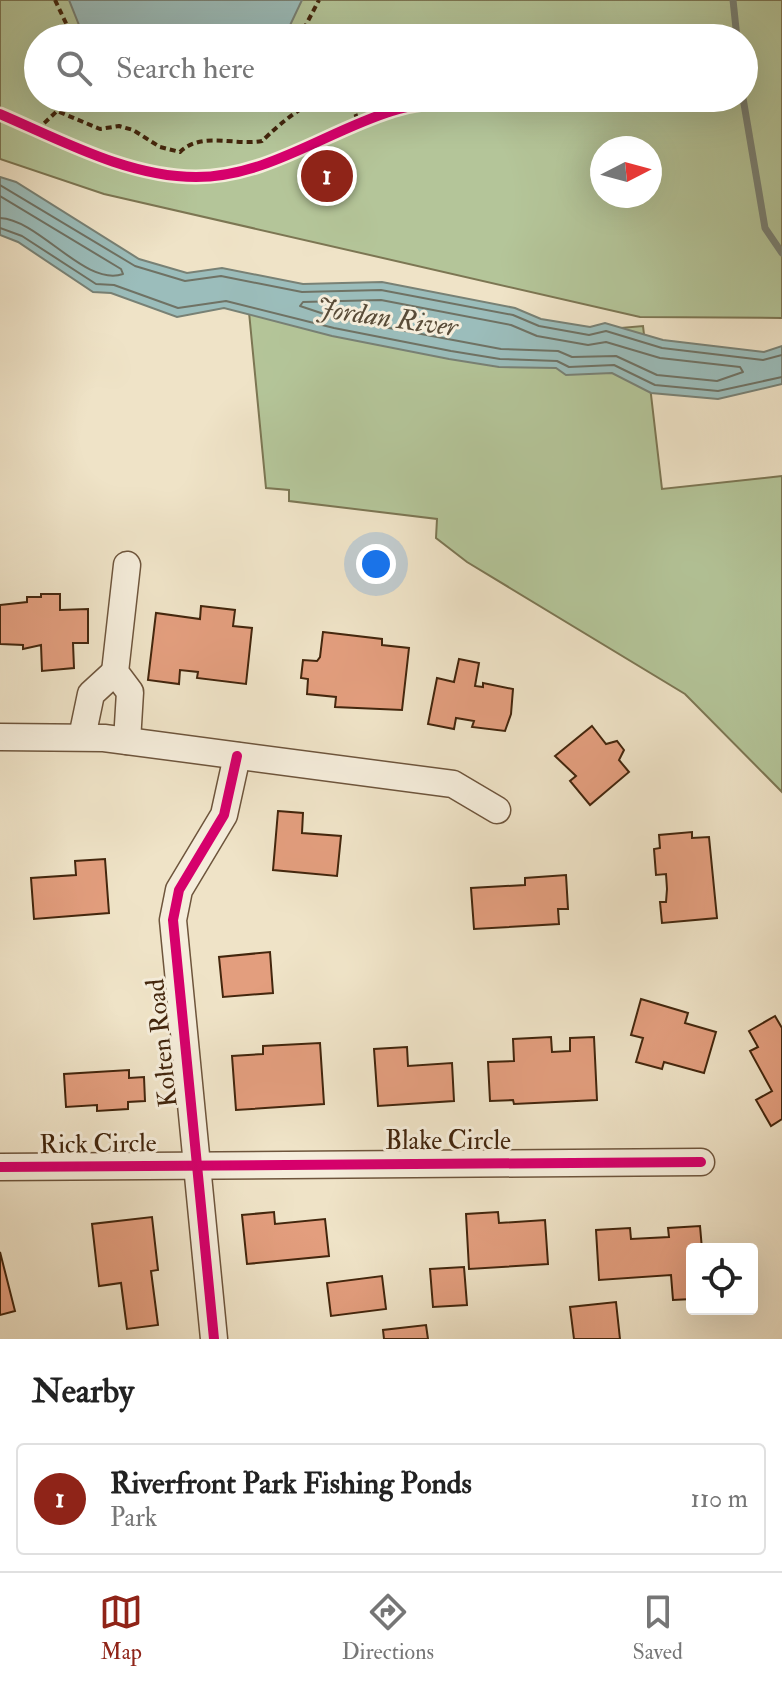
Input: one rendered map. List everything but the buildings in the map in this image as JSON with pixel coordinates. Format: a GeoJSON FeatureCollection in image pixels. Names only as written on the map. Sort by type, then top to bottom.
{"type":"FeatureCollection","features":[{"type":"Feature","properties":{"kind":"street"},"geometry":{"type":"LineString","coordinates":[[82,737],[91,694],[115,672],[127,565]]}},
{"type":"Feature","properties":{"kind":"street"},"geometry":{"type":"LineString","coordinates":[[115,672],[130,692],[127,741]]}},
{"type":"Feature","properties":{"kind":"street"},"geometry":{"type":"LineString","coordinates":[[0,737],[82,737],[127,741],[453,784],[497,810]]}},
{"type":"Feature","properties":{"kind":"street","name":"Kolten Road"},"geometry":{"type":"LineString","coordinates":[[214,1339],[173,920],[179,890],[224,815],[237,756]]}},
{"type":"Feature","properties":{"kind":"street","name":"Blake Circle"},"geometry":{"type":"LineString","coordinates":[[196,1164],[701,1162]]}},
{"type":"Feature","properties":{"kind":"street","name":"Rick Circle"},"geometry":{"type":"LineString","coordinates":[[0,1167],[196,1164]]}},
{"type":"Feature","properties":{"kind":"path"},"geometry":{"type":"LineString","coordinates":[[55,0],[66,24]]}},
{"type":"Feature","properties":{"kind":"path"},"geometry":{"type":"LineString","coordinates":[[306,24],[319,0]]}},
{"type":"Feature","properties":{"kind":"path"},"geometry":{"type":"LineString","coordinates":[[37,130],[56,112]]}},
{"type":"Feature","properties":{"kind":"path"},"geometry":{"type":"LineString","coordinates":[[63,112],[100,129],[119,126],[133,130],[160,147],[180,152],[190,142],[203,140],[262,141],[294,112]]}},
{"type":"Feature","properties":{"kind":"path"},"geometry":{"type":"LineString","coordinates":[[355,112],[360,125]]}},
{"type":"Feature","properties":{"kind":"path"},"geometry":{"type":"LineString","coordinates":[[347,130],[371,120]]}},
{"type":"Feature","properties":{"kind":"path"},"geometry":{"type":"LineString","coordinates":[[25,124],[51,136]]}},
{"type":"Feature","properties":{"kind":"green space"},"geometry":{"type":"Polygon","coordinates":[[[0,0],[782,0],[782,318],[640,317],[104,194],[0,159],[0,0]]]}},
{"type":"Feature","properties":{"kind":"green space"},"geometry":{"type":"Polygon","coordinates":[[[249,312],[528,336],[643,326],[662,489],[782,476],[782,792],[685,694],[467,562],[436,538],[437,519],[289,501],[289,490],[266,488],[249,312]]]}},
{"type":"Feature","properties":{"kind":"water"},"geometry":{"type":"Polygon","coordinates":[[[69,0],[302,0],[291,24],[79,24],[69,0]]]}},
{"type":"Feature","properties":{"kind":"water","name":"Jordan River"},"geometry":{"type":"Polygon","coordinates":[[[0,177],[16,182],[139,259],[187,273],[222,268],[303,284],[382,282],[515,308],[541,319],[590,327],[605,323],[663,340],[764,352],[782,346],[782,384],[718,399],[651,393],[612,373],[566,375],[556,368],[499,367],[449,359],[332,336],[224,308],[177,317],[111,293],[93,292],[18,242],[0,235],[0,177]]]}},
{"type":"Feature","properties":{"kind":"waterway"},"geometry":{"type":"LineString","coordinates":[[733,0],[736,24]]}},
{"type":"Feature","properties":{"kind":"waterway"},"geometry":{"type":"LineString","coordinates":[[745,112],[765,228],[782,253]]}},
{"type":"Feature","properties":{"kind":"cycle path"},"geometry":{"type":"LineString","coordinates":[[0,114],[120,164],[145,171],[196,177],[247,170],[391,112]]}},
{"type":"Feature","properties":{"kind":"cycle path"},"geometry":{"type":"LineString","coordinates":[[214,1339],[173,920],[179,890],[224,815],[237,756]]}},
{"type":"Feature","properties":{"kind":"cycle path"},"geometry":{"type":"LineString","coordinates":[[0,1167],[701,1162]]}},
{"type":"Feature","properties":{"kind":"place","name":"Riverfront Park Fishing Ponds"},"geometry":{"type":"Point","coordinates":[327,176]}}]}
